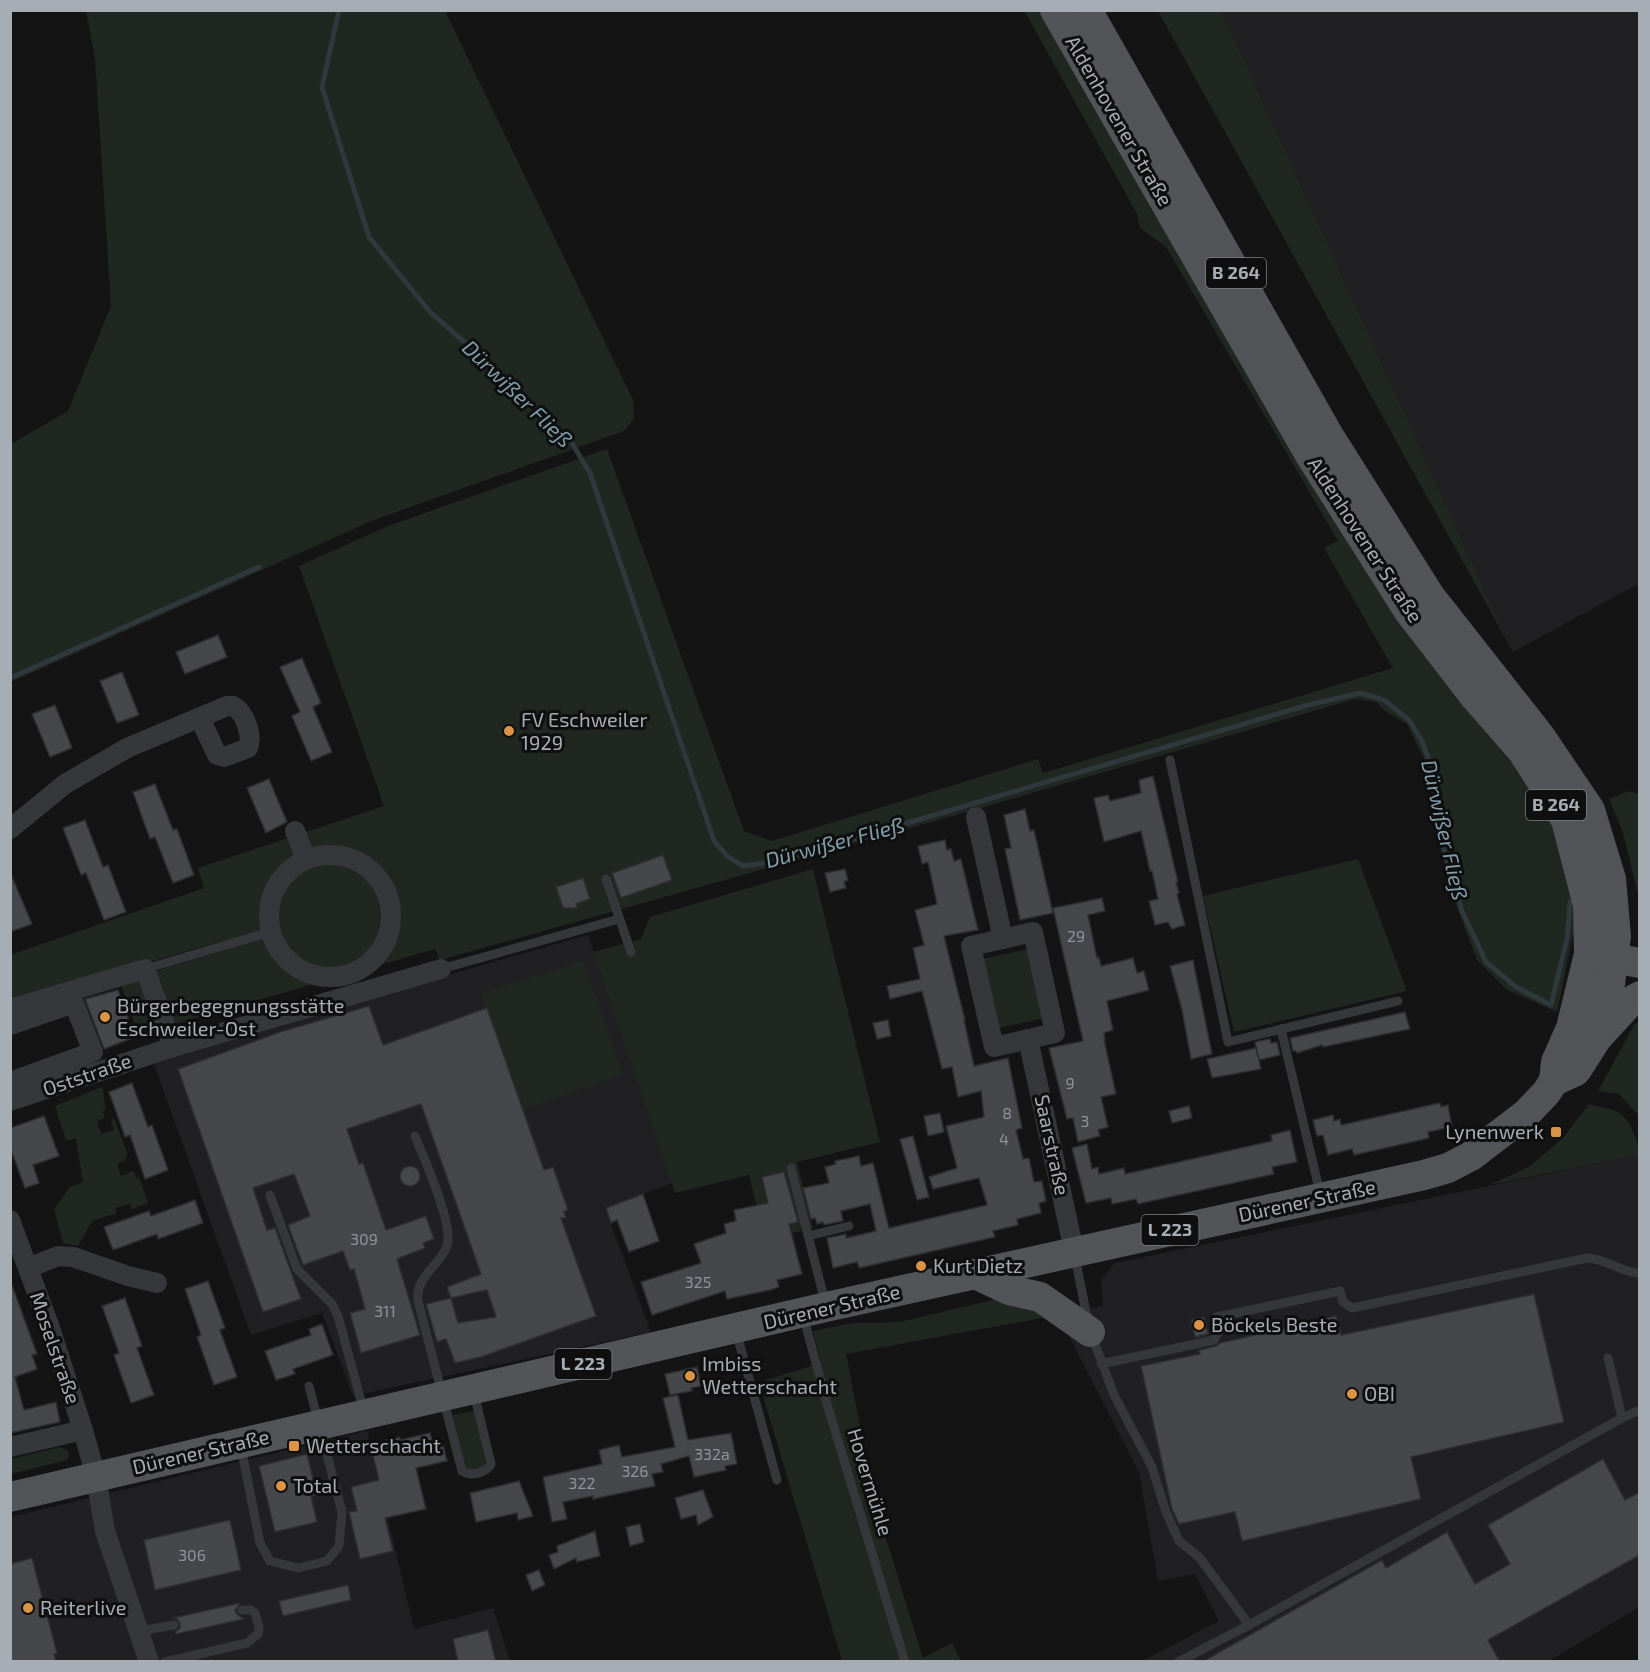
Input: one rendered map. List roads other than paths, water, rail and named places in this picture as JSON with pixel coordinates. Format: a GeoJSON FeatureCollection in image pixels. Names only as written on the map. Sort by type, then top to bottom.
{"type":"FeatureCollection","features":[{"type":"Feature","properties":{"kind":"main road","name":"Aldenhovener Straße"},"geometry":{"type":"LineString","coordinates":[[1055,10],[1310,455],[1408,610],[1475,697],[1522,752],[1566,820],[1588,905],[1615,948]]}},
{"type":"Feature","properties":{"kind":"main road","name":"Aldenhovener Straße"},"geometry":{"type":"LineString","coordinates":[[1087,10],[1329,436],[1430,596],[1540,736],[1590,810],[1611,879],[1615,948],[1571,1028],[1556,1062],[1554,1081]]}},
{"type":"Feature","properties":{"kind":"main road","name":"Dürener Straße"},"geometry":{"type":"LineString","coordinates":[[10,1497],[814,1310],[1448,1168],[1471,1156],[1526,1114],[1554,1081],[1576,1071],[1597,1038],[1615,948]]}},
{"type":"Feature","properties":{"kind":"main road"},"geometry":{"type":"LineString","coordinates":[[1597,1038],[1631,1001],[1640,996]]}},
{"type":"Feature","properties":{"kind":"main road"},"geometry":{"type":"LineString","coordinates":[[975,1274],[1009,1290],[1040,1297],[1090,1332]]}},
{"type":"Feature","properties":{"kind":"street"},"geometry":{"type":"LineString","coordinates":[[10,829],[65,784],[127,748],[200,718]]}},
{"type":"Feature","properties":{"kind":"street"},"geometry":{"type":"LineString","coordinates":[[976,817],[1003,939]]}},
{"type":"Feature","properties":{"kind":"street"},"geometry":{"type":"LineString","coordinates":[[295,831],[306,859]]}},
{"type":"Feature","properties":{"kind":"street"},"geometry":{"type":"LineString","coordinates":[[323,855],[350,857],[374,872],[385,888],[391,909],[391,928],[383,947],[366,966],[346,975],[330,978],[300,970],[279,951],[270,932],[270,903],[275,888],[289,870],[306,859],[323,855]]}},
{"type":"Feature","properties":{"kind":"street"},"geometry":{"type":"LineString","coordinates":[[1033,932],[1055,1033],[1028,1039],[994,1047],[971,946],[1033,932]]}},
{"type":"Feature","properties":{"kind":"street"},"geometry":{"type":"LineString","coordinates":[[10,1025],[60,1001],[144,969],[173,1047]]}},
{"type":"Feature","properties":{"kind":"street","name":"Oststraße"},"geometry":{"type":"LineString","coordinates":[[10,1101],[84,1066],[173,1047],[441,969]]}},
{"type":"Feature","properties":{"kind":"street"},"geometry":{"type":"LineString","coordinates":[[346,975],[353,995]]}},
{"type":"Feature","properties":{"kind":"street"},"geometry":{"type":"LineString","coordinates":[[10,1009],[60,1001],[74,1003],[93,1052],[84,1066],[10,1082]]}},
{"type":"Feature","properties":{"kind":"street","name":"Saarstraße"},"geometry":{"type":"LineString","coordinates":[[1028,1039],[1074,1251]]}},
{"type":"Feature","properties":{"kind":"street","name":"Moselstraße"},"geometry":{"type":"LineString","coordinates":[[10,1220],[83,1430],[96,1477],[105,1531],[149,1662]]}},
{"type":"Feature","properties":{"kind":"street"},"geometry":{"type":"LineString","coordinates":[[28,1268],[58,1256],[73,1257],[128,1276],[157,1283]]}},
{"type":"Feature","properties":{"kind":"street"},"geometry":{"type":"LineString","coordinates":[[10,1446],[83,1430]]}},
{"type":"Feature","properties":{"kind":"lane"},"geometry":{"type":"LineString","coordinates":[[1170,760],[1228,1042],[1398,1001]]}},
{"type":"Feature","properties":{"kind":"lane"},"geometry":{"type":"LineString","coordinates":[[606,879],[631,952]]}},
{"type":"Feature","properties":{"kind":"lane"},"geometry":{"type":"LineString","coordinates":[[441,969],[619,919]]}},
{"type":"Feature","properties":{"kind":"lane"},"geometry":{"type":"LineString","coordinates":[[144,969],[270,932]]}},
{"type":"Feature","properties":{"kind":"lane"},"geometry":{"type":"LineString","coordinates":[[1281,1029],[1321,1197]]}},
{"type":"Feature","properties":{"kind":"lane"},"geometry":{"type":"LineString","coordinates":[[415,1136],[442,1205],[448,1240],[446,1248],[418,1286],[417,1293],[442,1396],[462,1471],[465,1473],[478,1473],[489,1467],[490,1460],[473,1389]]}},
{"type":"Feature","properties":{"kind":"lane","name":"Hovermühle"},"geometry":{"type":"LineString","coordinates":[[791,1168],[808,1236],[814,1310],[827,1404],[905,1662]]}},
{"type":"Feature","properties":{"kind":"lane"},"geometry":{"type":"LineString","coordinates":[[270,1195],[297,1269],[332,1304],[338,1316],[364,1414]]}},
{"type":"Feature","properties":{"kind":"lane"},"geometry":{"type":"LineString","coordinates":[[808,1236],[849,1226]]}},
{"type":"Feature","properties":{"kind":"lane"},"geometry":{"type":"LineString","coordinates":[[1074,1251],[1090,1332],[1101,1364],[1113,1395],[1152,1467],[1166,1512],[1179,1541],[1200,1558],[1249,1625]]}},
{"type":"Feature","properties":{"kind":"lane"},"geometry":{"type":"LineString","coordinates":[[1101,1364],[1214,1340],[1219,1331],[1217,1317],[1340,1292],[1342,1302],[1352,1308],[1587,1258],[1596,1258],[1625,1270],[1640,1273]]}},
{"type":"Feature","properties":{"kind":"lane"},"geometry":{"type":"LineString","coordinates":[[735,1329],[777,1480]]}},
{"type":"Feature","properties":{"kind":"lane"},"geometry":{"type":"LineString","coordinates":[[1608,1358],[1622,1418]]}},
{"type":"Feature","properties":{"kind":"lane"},"geometry":{"type":"LineString","coordinates":[[240,1443],[260,1543],[270,1561],[298,1568],[327,1561],[339,1546],[342,1512],[309,1386]]}},
{"type":"Feature","properties":{"kind":"lane"},"geometry":{"type":"LineString","coordinates":[[1179,1662],[1640,1410]]}},
{"type":"Feature","properties":{"kind":"lane"},"geometry":{"type":"LineString","coordinates":[[165,1662],[247,1643],[258,1634],[259,1628],[255,1613],[251,1610],[242,1610]]}},
{"type":"Feature","properties":{"kind":"lane"},"geometry":{"type":"LineString","coordinates":[[139,1631],[174,1625]]}},
{"type":"Feature","properties":{"kind":"waterway","name":"Dürwißer Fließ"},"geometry":{"type":"LineString","coordinates":[[339,10],[322,87],[369,237],[430,312],[500,373],[570,440],[590,473],[714,841],[727,856],[743,866],[775,862],[1308,705],[1360,693],[1384,700],[1409,720],[1422,741],[1433,771],[1444,851],[1462,911],[1486,962],[1516,987],[1551,1005],[1567,939],[1570,902]]}},
{"type":"Feature","properties":{"kind":"waterway"},"geometry":{"type":"LineString","coordinates":[[10,678],[259,567]]}},
{"type":"Feature","properties":{"kind":"place","name":"FV Eschweiler 1929"},"geometry":{"type":"Point","coordinates":[509,731]}},
{"type":"Feature","properties":{"kind":"place","name":"Bürgerbegegnungsstätte Eschweiler-Ost"},"geometry":{"type":"Point","coordinates":[105,1017]}},
{"type":"Feature","properties":{"kind":"place","name":"Lynenwerk"},"geometry":{"type":"Point","coordinates":[1556,1132]}},
{"type":"Feature","properties":{"kind":"place","name":"Kurt Dietz"},"geometry":{"type":"Point","coordinates":[921,1266]}},
{"type":"Feature","properties":{"kind":"place","name":"Böckels Beste"},"geometry":{"type":"Point","coordinates":[1199,1325]}},
{"type":"Feature","properties":{"kind":"place","name":"Imbiss Wetterschacht"},"geometry":{"type":"Point","coordinates":[690,1376]}},
{"type":"Feature","properties":{"kind":"place","name":"OBI"},"geometry":{"type":"Point","coordinates":[1352,1394]}},
{"type":"Feature","properties":{"kind":"place","name":"Wetterschacht"},"geometry":{"type":"Point","coordinates":[294,1446]}},
{"type":"Feature","properties":{"kind":"place","name":"Total"},"geometry":{"type":"Point","coordinates":[281,1486]}},
{"type":"Feature","properties":{"kind":"place","name":"Reiterlive"},"geometry":{"type":"Point","coordinates":[28,1608]}}]}
